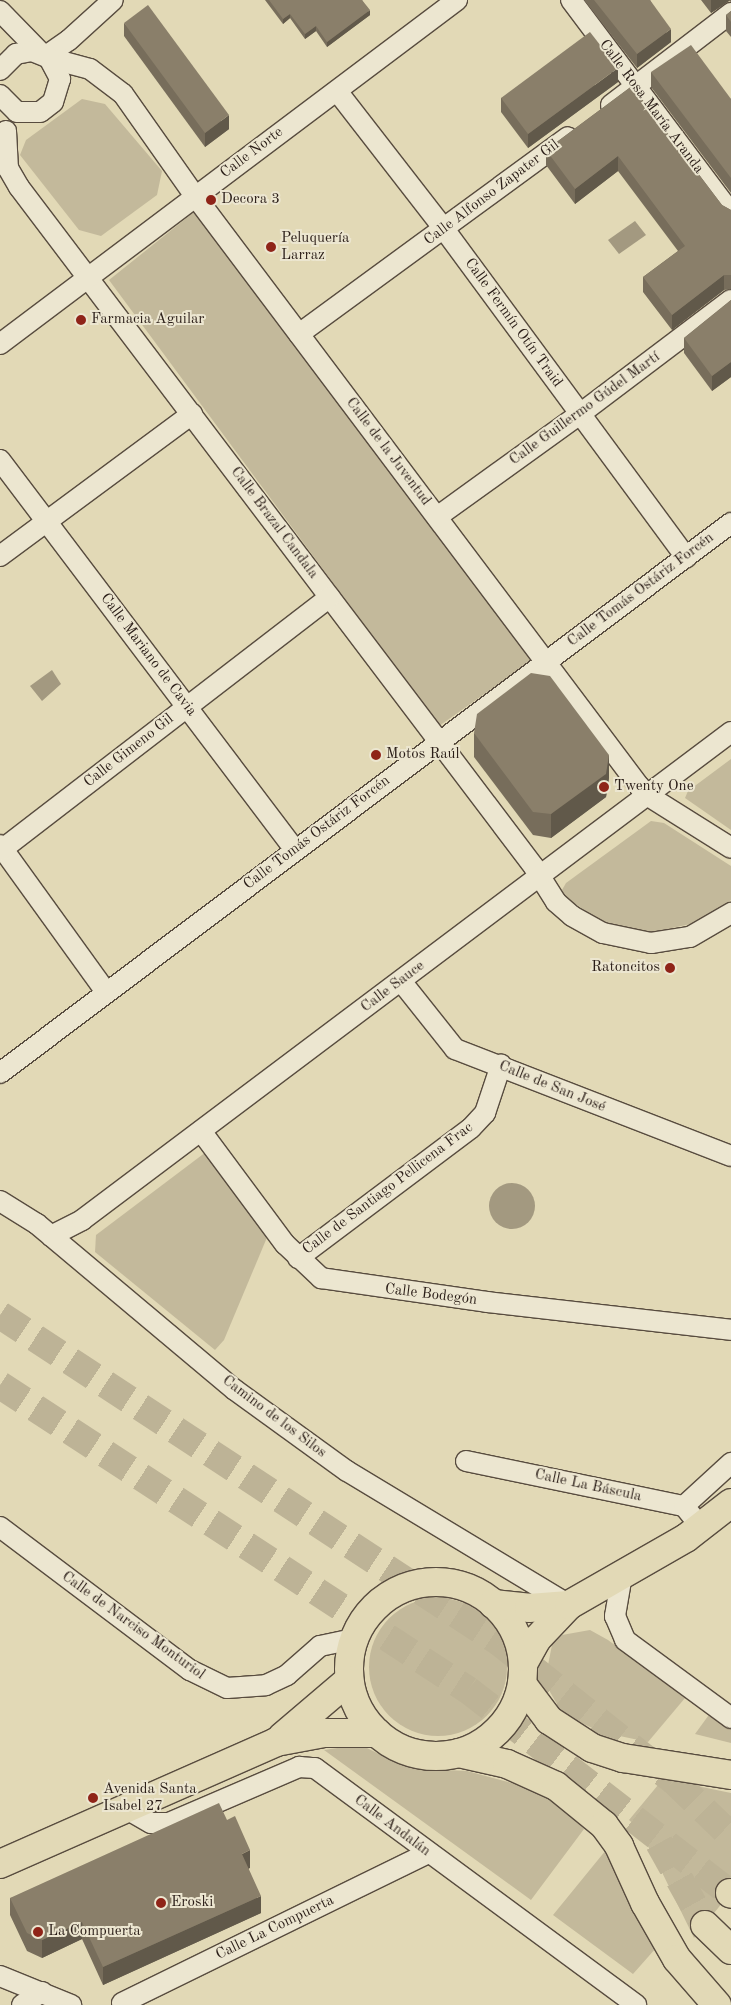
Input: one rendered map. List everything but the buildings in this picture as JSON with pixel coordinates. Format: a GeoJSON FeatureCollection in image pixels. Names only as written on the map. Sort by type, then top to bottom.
{"type":"FeatureCollection","features":[{"type":"Feature","properties":{"kind":"main road"},"geometry":{"type":"LineString","coordinates":[[731,1503],[701,1527],[569,1605],[536,1639],[522,1674],[517,1700],[500,1728],[488,1739],[459,1753],[442,1756],[415,1754],[390,1744],[376,1733],[361,1714],[350,1680],[354,1639],[362,1624],[384,1599],[415,1585],[457,1585],[480,1594],[494,1604],[514,1631],[522,1674],[549,1720],[592,1748],[623,1758],[731,1775]]}},
{"type":"Feature","properties":{"kind":"main road"},"geometry":{"type":"LineString","coordinates":[[494,1604],[529,1608],[569,1605]]}},
{"type":"Feature","properties":{"kind":"main road"},"geometry":{"type":"LineString","coordinates":[[276,1742],[350,1680]]}},
{"type":"Feature","properties":{"kind":"main road"},"geometry":{"type":"LineString","coordinates":[[0,1864],[276,1742],[324,1732],[376,1733]]}},
{"type":"Feature","properties":{"kind":"main road"},"geometry":{"type":"LineString","coordinates":[[459,1753],[507,1764],[549,1783],[579,1802],[604,1825],[619,1846],[649,1910],[677,1960],[716,2005]]}},
{"type":"Feature","properties":{"kind":"main road"},"geometry":{"type":"LineString","coordinates":[[705,1925],[731,1950]]}},
{"type":"Feature","properties":{"kind":"street"},"geometry":{"type":"LineString","coordinates":[[45,56],[69,40],[113,0]]}},
{"type":"Feature","properties":{"kind":"street","name":"Calle Norte"},"geometry":{"type":"LineString","coordinates":[[0,344],[457,0]]}},
{"type":"Feature","properties":{"kind":"street","name":"Calle Rosa María Aranda"},"geometry":{"type":"LineString","coordinates":[[571,0],[731,213]]}},
{"type":"Feature","properties":{"kind":"street"},"geometry":{"type":"LineString","coordinates":[[0,11],[45,56],[60,79],[54,102],[40,112],[16,112],[0,95]]}},
{"type":"Feature","properties":{"kind":"street","name":"Calle Alfonso Zapater Gil"},"geometry":{"type":"LineString","coordinates":[[299,334],[444,229],[731,13]]}},
{"type":"Feature","properties":{"kind":"street","name":"Calle de la Juventud"},"geometry":{"type":"LineString","coordinates":[[0,70],[16,54],[24,51],[77,64],[113,83],[195,196],[545,662],[647,794],[731,848]]}},
{"type":"Feature","properties":{"kind":"street","name":"Calle Fermín Otín Traid"},"geometry":{"type":"LineString","coordinates":[[337,91],[444,229],[686,556]]}},
{"type":"Feature","properties":{"kind":"street"},"geometry":{"type":"LineString","coordinates":[[3,133],[16,112]]}},
{"type":"Feature","properties":{"kind":"street","name":"Calle Brazal Candala"},"geometry":{"type":"LineString","coordinates":[[3,133],[4,167],[89,277],[540,877],[551,897],[572,916],[603,933],[633,941],[670,942],[690,937],[731,913]]}},
{"type":"Feature","properties":{"kind":"street","name":"Calle Guillermo Gúdel Martí"},"geometry":{"type":"LineString","coordinates":[[437,517],[580,414],[731,300]]}},
{"type":"Feature","properties":{"kind":"street"},"geometry":{"type":"LineString","coordinates":[[0,556],[192,414]]}},
{"type":"Feature","properties":{"kind":"street","name":"Calle Mariano de Cavia"},"geometry":{"type":"LineString","coordinates":[[0,460],[295,850]]}},
{"type":"Feature","properties":{"kind":"street","name":"Calle Tomás Ostáriz Forcén"},"geometry":{"type":"LineString","coordinates":[[0,1072],[438,741],[731,523]]}},
{"type":"Feature","properties":{"kind":"street","name":"Calle Gimeno Gil"},"geometry":{"type":"LineString","coordinates":[[1,848],[330,598]]}},
{"type":"Feature","properties":{"kind":"street","name":"Calle Sauce"},"geometry":{"type":"LineString","coordinates":[[51,1236],[82,1220],[731,732]]}},
{"type":"Feature","properties":{"kind":"street"},"geometry":{"type":"LineString","coordinates":[[1,848],[106,992]]}},
{"type":"Feature","properties":{"kind":"street","name":"Calle de San José"},"geometry":{"type":"LineString","coordinates":[[401,981],[449,1045],[731,1156]]}},
{"type":"Feature","properties":{"kind":"street","name":"Calle de Santiago Pellicena Frac"},"geometry":{"type":"LineString","coordinates":[[298,1258],[471,1128],[485,1112],[501,1065]]}},
{"type":"Feature","properties":{"kind":"street","name":"Calle Bodegón"},"geometry":{"type":"LineString","coordinates":[[201,1131],[298,1258],[315,1275],[329,1281],[731,1330]]}},
{"type":"Feature","properties":{"kind":"street","name":"Camino de los Silos"},"geometry":{"type":"LineString","coordinates":[[0,1201],[51,1236],[235,1390],[346,1471],[569,1605]]}},
{"type":"Feature","properties":{"kind":"street","name":"Calle La Báscula"},"geometry":{"type":"LineString","coordinates":[[466,1461],[684,1506]]}},
{"type":"Feature","properties":{"kind":"street"},"geometry":{"type":"LineString","coordinates":[[701,1527],[684,1506],[731,1463]]}},
{"type":"Feature","properties":{"kind":"street","name":"Calle de Narciso Monturiol"},"geometry":{"type":"LineString","coordinates":[[0,1527],[190,1670],[227,1688],[266,1685],[287,1674],[320,1646],[354,1639]]}},
{"type":"Feature","properties":{"kind":"street"},"geometry":{"type":"LineString","coordinates":[[622,1575],[615,1616],[625,1640],[731,1718]]}},
{"type":"Feature","properties":{"kind":"street","name":"Calle Andalán"},"geometry":{"type":"LineString","coordinates":[[125,1808],[151,1823],[169,1823],[299,1767],[310,1766],[636,2005]]}},
{"type":"Feature","properties":{"kind":"street","name":"Calle La Compuerta"},"geometry":{"type":"LineString","coordinates":[[122,2003],[428,1853]]}},
{"type":"Feature","properties":{"kind":"street"},"geometry":{"type":"LineString","coordinates":[[0,1964],[21,1983]]}},
{"type":"Feature","properties":{"kind":"street"},"geometry":{"type":"LineString","coordinates":[[0,1976],[71,2005]]}},
{"type":"Feature","properties":{"kind":"street"},"geometry":{"type":"LineString","coordinates":[[22,2005],[42,1992]]}},
{"type":"Feature","properties":{"kind":"shaded area"},"geometry":{"type":"Polygon","coordinates":[[[82,99],[105,104],[162,171],[157,195],[101,236],[79,230],[20,155],[26,140],[82,99]]]}},
{"type":"Feature","properties":{"kind":"shaded area"},"geometry":{"type":"Polygon","coordinates":[[[194,212],[437,517],[534,659],[439,726],[109,280],[194,212]]]}},
{"type":"Feature","properties":{"kind":"shaded area"},"geometry":{"type":"Polygon","coordinates":[[[635,221],[646,235],[619,254],[608,240],[635,221]]]}},
{"type":"Feature","properties":{"kind":"shaded area"},"geometry":{"type":"Polygon","coordinates":[[[52,670],[61,684],[42,701],[30,686],[52,670]]]}},
{"type":"Feature","properties":{"kind":"shaded area"},"geometry":{"type":"Polygon","coordinates":[[[731,759],[731,830],[685,798],[688,791],[731,759]]]}},
{"type":"Feature","properties":{"kind":"shaded area"},"geometry":{"type":"Polygon","coordinates":[[[651,821],[664,823],[731,866],[731,900],[728,903],[695,923],[649,933],[603,923],[564,896],[562,890],[566,883],[651,821]]]}},
{"type":"Feature","properties":{"kind":"shaded area"},"geometry":{"type":"Polygon","coordinates":[[[206,1152],[268,1235],[224,1340],[215,1350],[95,1252],[96,1235],[206,1152]]]}},
{"type":"Feature","properties":{"kind":"shaded area"},"geometry":{"type":"Polygon","coordinates":[[[512,1183],[525,1187],[531,1193],[535,1206],[531,1219],[525,1225],[512,1229],[499,1225],[493,1219],[489,1206],[493,1193],[499,1187],[512,1183]]]}},
{"type":"Feature","properties":{"kind":"shaded area"},"geometry":{"type":"Polygon","coordinates":[[[438,1598],[452,1599],[465,1603],[477,1609],[487,1618],[496,1628],[502,1640],[506,1653],[506,1681],[502,1694],[496,1706],[487,1716],[477,1725],[465,1731],[452,1735],[438,1736],[424,1735],[411,1731],[399,1725],[389,1716],[380,1706],[374,1694],[370,1681],[369,1667],[370,1653],[374,1640],[380,1628],[389,1618],[399,1609],[411,1603],[424,1599],[438,1598]]]}},
{"type":"Feature","properties":{"kind":"shaded area"},"geometry":{"type":"Polygon","coordinates":[[[590,1630],[608,1640],[685,1698],[648,1742],[601,1732],[577,1721],[561,1711],[550,1692],[547,1670],[552,1645],[562,1635],[590,1630]]]}},
{"type":"Feature","properties":{"kind":"shaded area"},"geometry":{"type":"Polygon","coordinates":[[[711,1712],[731,1728],[731,1743],[695,1734],[711,1712]]]}},
{"type":"Feature","properties":{"kind":"shaded area"},"geometry":{"type":"Polygon","coordinates":[[[344,1747],[365,1747],[385,1757],[426,1769],[467,1771],[534,1789],[563,1805],[584,1829],[531,1900],[324,1750],[344,1747]]]}},
{"type":"Feature","properties":{"kind":"shaded area"},"geometry":{"type":"Polygon","coordinates":[[[663,1779],[731,1793],[731,1892],[694,1938],[656,1860],[636,1826],[629,1820],[663,1779]]]}},
{"type":"Feature","properties":{"kind":"shaded area"},"geometry":{"type":"Polygon","coordinates":[[[606,1850],[633,1910],[656,1948],[633,1974],[553,1915],[606,1850]]]}},
{"type":"Feature","properties":{"kind":"tunnel"},"geometry":{"type":"LineString","coordinates":[[0,1315],[499,1642],[674,1781],[731,1836]]}},
{"type":"Feature","properties":{"kind":"tunnel"},"geometry":{"type":"LineString","coordinates":[[0,1385],[468,1690],[730,1893]]}},
{"type":"Feature","properties":{"kind":"tunnel"},"geometry":{"type":"LineString","coordinates":[[659,1843],[705,1925]]}},
{"type":"Feature","properties":{"kind":"place","name":"Decora 3"},"geometry":{"type":"Point","coordinates":[211,200]}},
{"type":"Feature","properties":{"kind":"place","name":"Peluquería Larraz"},"geometry":{"type":"Point","coordinates":[271,247]}},
{"type":"Feature","properties":{"kind":"place","name":"Farmacia Aguilar"},"geometry":{"type":"Point","coordinates":[81,320]}},
{"type":"Feature","properties":{"kind":"place","name":"Motos Raúl"},"geometry":{"type":"Point","coordinates":[376,755]}},
{"type":"Feature","properties":{"kind":"place","name":"Twenty One"},"geometry":{"type":"Point","coordinates":[604,787]}},
{"type":"Feature","properties":{"kind":"place","name":"Ratoncitos"},"geometry":{"type":"Point","coordinates":[670,968]}},
{"type":"Feature","properties":{"kind":"place","name":"Avenida Santa Isabel 27"},"geometry":{"type":"Point","coordinates":[93,1798]}},
{"type":"Feature","properties":{"kind":"place","name":"Eroski"},"geometry":{"type":"Point","coordinates":[161,1903]}},
{"type":"Feature","properties":{"kind":"place","name":"La Compuerta"},"geometry":{"type":"Point","coordinates":[38,1932]}}]}
